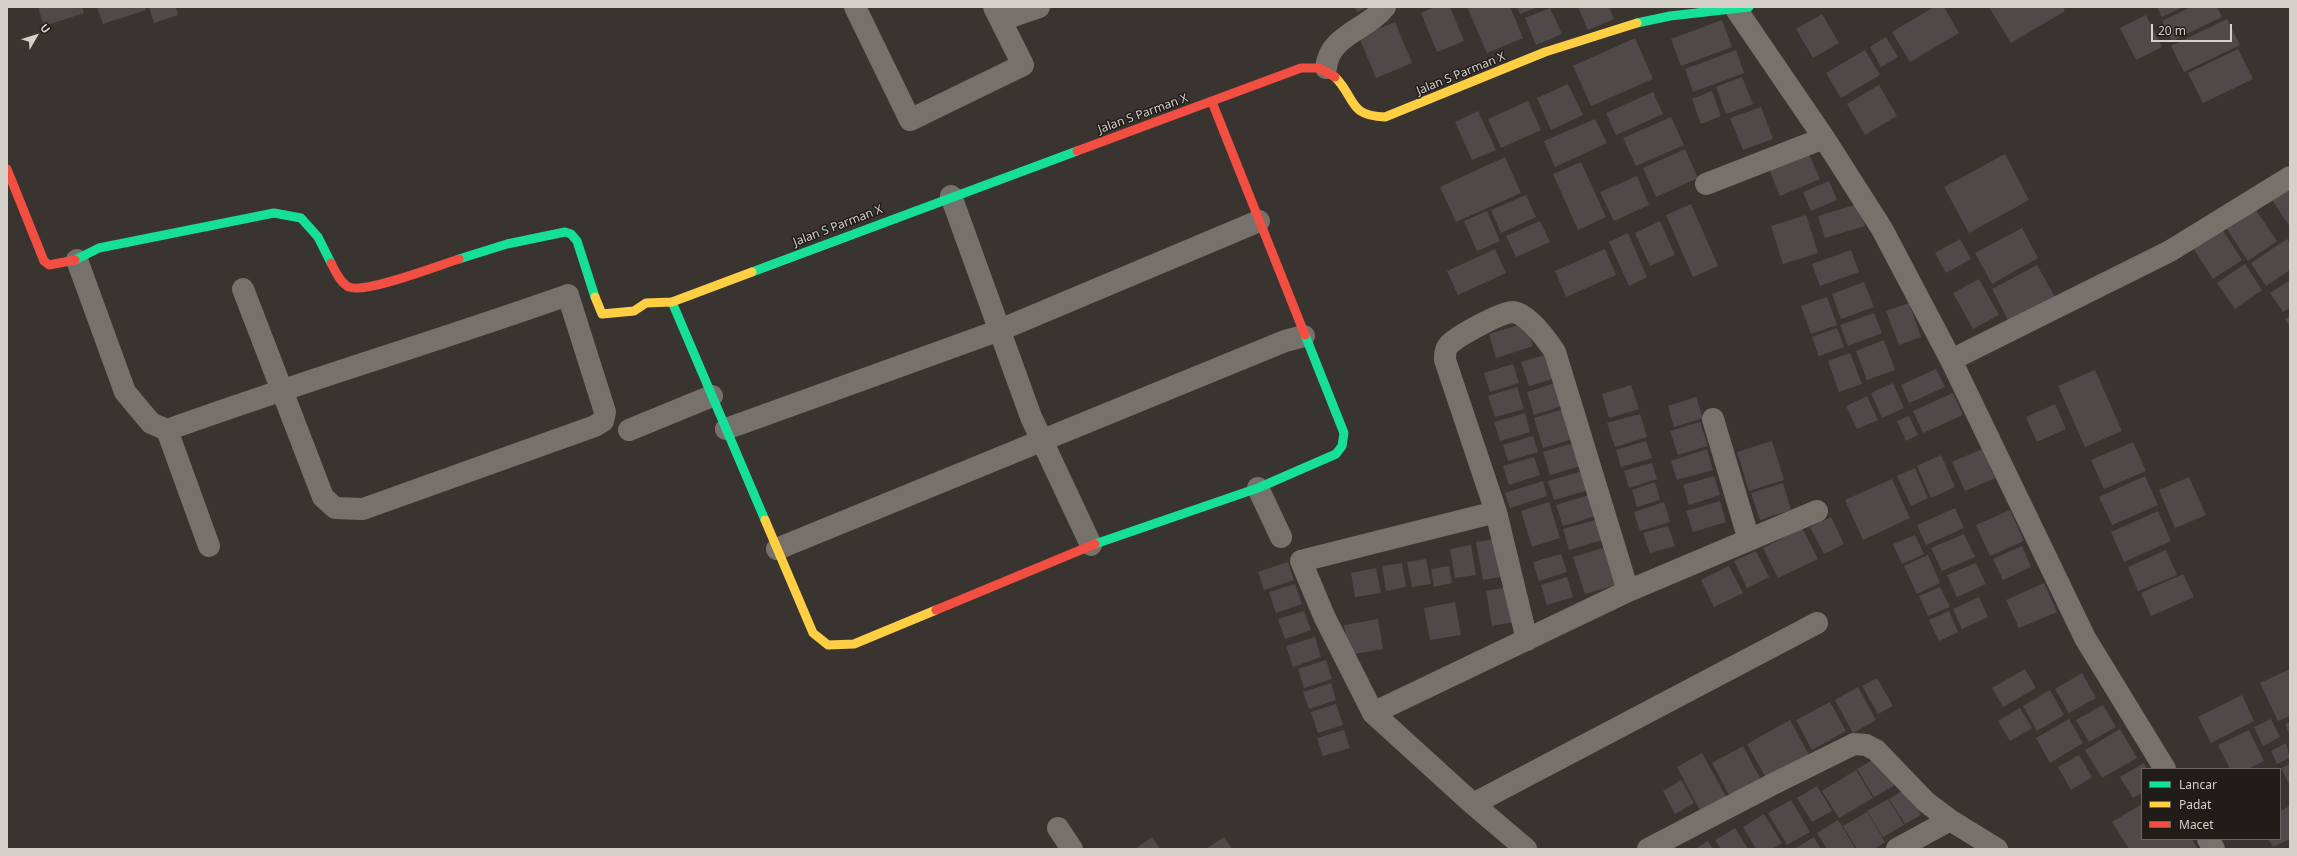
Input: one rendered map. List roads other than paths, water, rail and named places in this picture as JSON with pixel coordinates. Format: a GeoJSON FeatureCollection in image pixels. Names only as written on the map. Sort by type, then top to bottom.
{"type":"FeatureCollection","features":[{"type":"Feature","properties":{"kind":"street"},"geometry":{"type":"LineString","coordinates":[[855,7],[910,120],[1023,66],[997,14],[1039,7]]}},
{"type":"Feature","properties":{"kind":"street"},"geometry":{"type":"LineString","coordinates":[[1326,68],[1327,58],[1334,46],[1348,34],[1370,22],[1385,7]]}},
{"type":"Feature","properties":{"kind":"street"},"geometry":{"type":"LineString","coordinates":[[1742,8],[1882,229],[1951,360],[2085,638],[2164,768]]}},
{"type":"Feature","properties":{"kind":"street","name":"Jalan S Parman X"},"geometry":{"type":"LineString","coordinates":[[77,260],[99,248],[207,225],[274,213],[301,218],[318,237],[335,272],[348,287],[355,289],[372,287],[507,244],[558,232],[571,234],[577,241],[590,286],[602,314],[634,311],[646,303],[672,302],[951,196],[1212,102],[1301,68],[1314,66],[1326,68],[1333,73],[1364,116],[1375,119],[1385,117],[1560,46],[1644,21],[1691,12],[1742,8]]}},
{"type":"Feature","properties":{"kind":"street"},"geometry":{"type":"LineString","coordinates":[[672,302],[813,633],[828,645],[854,644],[1091,544],[1258,488],[1334,457],[1344,445],[1344,433],[1304,336],[1212,102]]}},
{"type":"Feature","properties":{"kind":"street"},"geometry":{"type":"LineString","coordinates":[[1706,184],[1824,138]]}},
{"type":"Feature","properties":{"kind":"street"},"geometry":{"type":"LineString","coordinates":[[7,169],[44,261],[49,265],[77,260],[125,392],[151,423],[168,430],[283,389],[441,339],[568,295],[605,412],[602,421],[595,426],[364,509],[335,508],[323,497],[283,389],[243,289]]}},
{"type":"Feature","properties":{"kind":"street"},"geometry":{"type":"LineString","coordinates":[[1951,360],[2170,251],[2290,177]]}},
{"type":"Feature","properties":{"kind":"street"},"geometry":{"type":"LineString","coordinates":[[951,196],[1041,441],[1091,544]]}},
{"type":"Feature","properties":{"kind":"street"},"geometry":{"type":"LineString","coordinates":[[726,429],[1000,330],[1259,221]]}},
{"type":"Feature","properties":{"kind":"street"},"geometry":{"type":"LineString","coordinates":[[1527,640],[1496,512],[1445,360],[1445,354],[1448,346],[1457,338],[1505,314],[1515,312],[1528,321],[1547,339],[1555,352],[1628,592]]}},
{"type":"Feature","properties":{"kind":"street"},"geometry":{"type":"LineString","coordinates":[[777,549],[1041,441],[1304,336]]}},
{"type":"Feature","properties":{"kind":"street"},"geometry":{"type":"LineString","coordinates":[[628,430],[712,396]]}},
{"type":"Feature","properties":{"kind":"street"},"geometry":{"type":"LineString","coordinates":[[1713,419],[1749,540]]}},
{"type":"Feature","properties":{"kind":"street"},"geometry":{"type":"LineString","coordinates":[[168,430],[209,546]]}},
{"type":"Feature","properties":{"kind":"street"},"geometry":{"type":"LineString","coordinates":[[1258,488],[1281,537]]}},
{"type":"Feature","properties":{"kind":"street"},"geometry":{"type":"LineString","coordinates":[[1373,713],[1628,592],[1817,511]]}},
{"type":"Feature","properties":{"kind":"street"},"geometry":{"type":"LineString","coordinates":[[1496,512],[1301,561],[1324,616],[1373,713],[1473,804],[1526,849]]}},
{"type":"Feature","properties":{"kind":"street"},"geometry":{"type":"LineString","coordinates":[[1473,804],[1816,623]]}},
{"type":"Feature","properties":{"kind":"street"},"geometry":{"type":"LineString","coordinates":[[1648,849],[1854,744],[1866,744],[1876,750],[1921,797],[1950,820],[1997,849]]}},
{"type":"Feature","properties":{"kind":"street"},"geometry":{"type":"LineString","coordinates":[[1897,849],[1950,820]]}},
{"type":"Feature","properties":{"kind":"street"},"geometry":{"type":"LineString","coordinates":[[1058,828],[1072,849]]}},
{"type":"Feature","properties":{"kind":"street"},"geometry":{"type":"LineString","coordinates":[[2209,840],[2214,849]]}}]}
